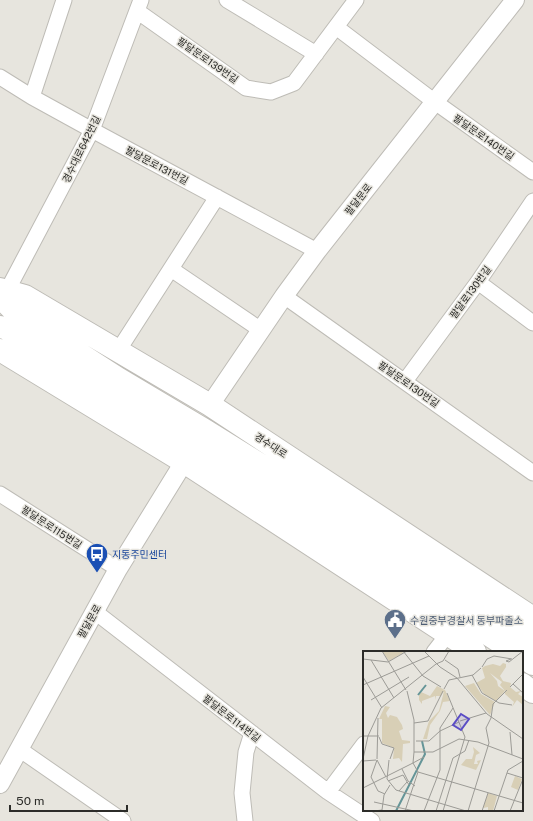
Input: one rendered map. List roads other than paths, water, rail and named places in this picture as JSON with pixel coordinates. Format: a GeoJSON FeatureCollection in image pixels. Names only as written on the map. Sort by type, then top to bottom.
{"type":"FeatureCollection","features":[{"type":"Feature","properties":{"kind":"main road","name":"경수대로"},"geometry":{"type":"LineString","coordinates":[[2,292],[25,296],[210,405],[533,618]]}},
{"type":"Feature","properties":{"kind":"main road"},"geometry":{"type":"LineString","coordinates":[[2,292],[15,312],[115,385],[356,548],[513,651]]}},
{"type":"Feature","properties":{"kind":"main road"},"geometry":{"type":"LineString","coordinates":[[0,327],[5,328],[203,429],[382,540],[533,642]]}},
{"type":"Feature","properties":{"kind":"main road"},"geometry":{"type":"LineString","coordinates":[[0,350],[184,462],[474,651]]}},
{"type":"Feature","properties":{"kind":"main road"},"geometry":{"type":"LineString","coordinates":[[523,657],[533,664]]}},
{"type":"Feature","properties":{"kind":"main road"},"geometry":{"type":"LineString","coordinates":[[523,685],[533,692]]}},
{"type":"Feature","properties":{"kind":"street"},"geometry":{"type":"LineString","coordinates":[[32,98],[64,0]]}},
{"type":"Feature","properties":{"kind":"street"},"geometry":{"type":"LineString","coordinates":[[227,0],[316,54]]}},
{"type":"Feature","properties":{"kind":"street","name":"팔달문로139번길"},"geometry":{"type":"LineString","coordinates":[[139,6],[246,88],[271,92],[294,83],[356,0]]}},
{"type":"Feature","properties":{"kind":"street","name":"팔달문로"},"geometry":{"type":"LineString","coordinates":[[210,405],[284,296],[317,251],[515,0]]}},
{"type":"Feature","properties":{"kind":"street","name":"경수대로642번길"},"geometry":{"type":"LineString","coordinates":[[2,292],[92,130],[139,6]]}},
{"type":"Feature","properties":{"kind":"street"},"geometry":{"type":"LineString","coordinates":[[336,28],[435,102]]}},
{"type":"Feature","properties":{"kind":"street","name":"팔달문로131번길"},"geometry":{"type":"LineString","coordinates":[[0,77],[32,98],[317,251]]}},
{"type":"Feature","properties":{"kind":"street","name":"팔달문로140번길"},"geometry":{"type":"LineString","coordinates":[[435,102],[533,172]]}},
{"type":"Feature","properties":{"kind":"street"},"geometry":{"type":"LineString","coordinates":[[118,351],[217,197]]}},
{"type":"Feature","properties":{"kind":"street","name":"팔달로130번길"},"geometry":{"type":"LineString","coordinates":[[406,381],[478,282],[533,201]]}},
{"type":"Feature","properties":{"kind":"street"},"geometry":{"type":"LineString","coordinates":[[171,270],[261,330]]}},
{"type":"Feature","properties":{"kind":"street"},"geometry":{"type":"LineString","coordinates":[[478,282],[533,323]]}},
{"type":"Feature","properties":{"kind":"street","name":"팔달문로130번길"},"geometry":{"type":"LineString","coordinates":[[284,296],[406,381],[533,473]]}},
{"type":"Feature","properties":{"kind":"street","name":"팔달문로"},"geometry":{"type":"LineString","coordinates":[[0,784],[118,569],[184,462]]}},
{"type":"Feature","properties":{"kind":"street","name":"팔달문로115번길"},"geometry":{"type":"LineString","coordinates":[[2,500],[118,569]]}},
{"type":"Feature","properties":{"kind":"street","name":"팔달문로114번길"},"geometry":{"type":"LineString","coordinates":[[94,611],[328,792],[372,821]]}},
{"type":"Feature","properties":{"kind":"street"},"geometry":{"type":"LineString","coordinates":[[435,651],[448,634]]}},
{"type":"Feature","properties":{"kind":"street"},"geometry":{"type":"LineString","coordinates":[[245,821],[242,793],[246,752],[252,733]]}},
{"type":"Feature","properties":{"kind":"street"},"geometry":{"type":"LineString","coordinates":[[328,792],[363,745]]}},
{"type":"Feature","properties":{"kind":"street"},"geometry":{"type":"LineString","coordinates":[[19,749],[123,821]]}},
{"type":"Feature","properties":{"kind":"place","name":"지동주민센터"},"geometry":{"type":"Point","coordinates":[97,574]}},
{"type":"Feature","properties":{"kind":"place","name":"수원중부경찰서 동부파출소"},"geometry":{"type":"Point","coordinates":[395,640]}}]}
